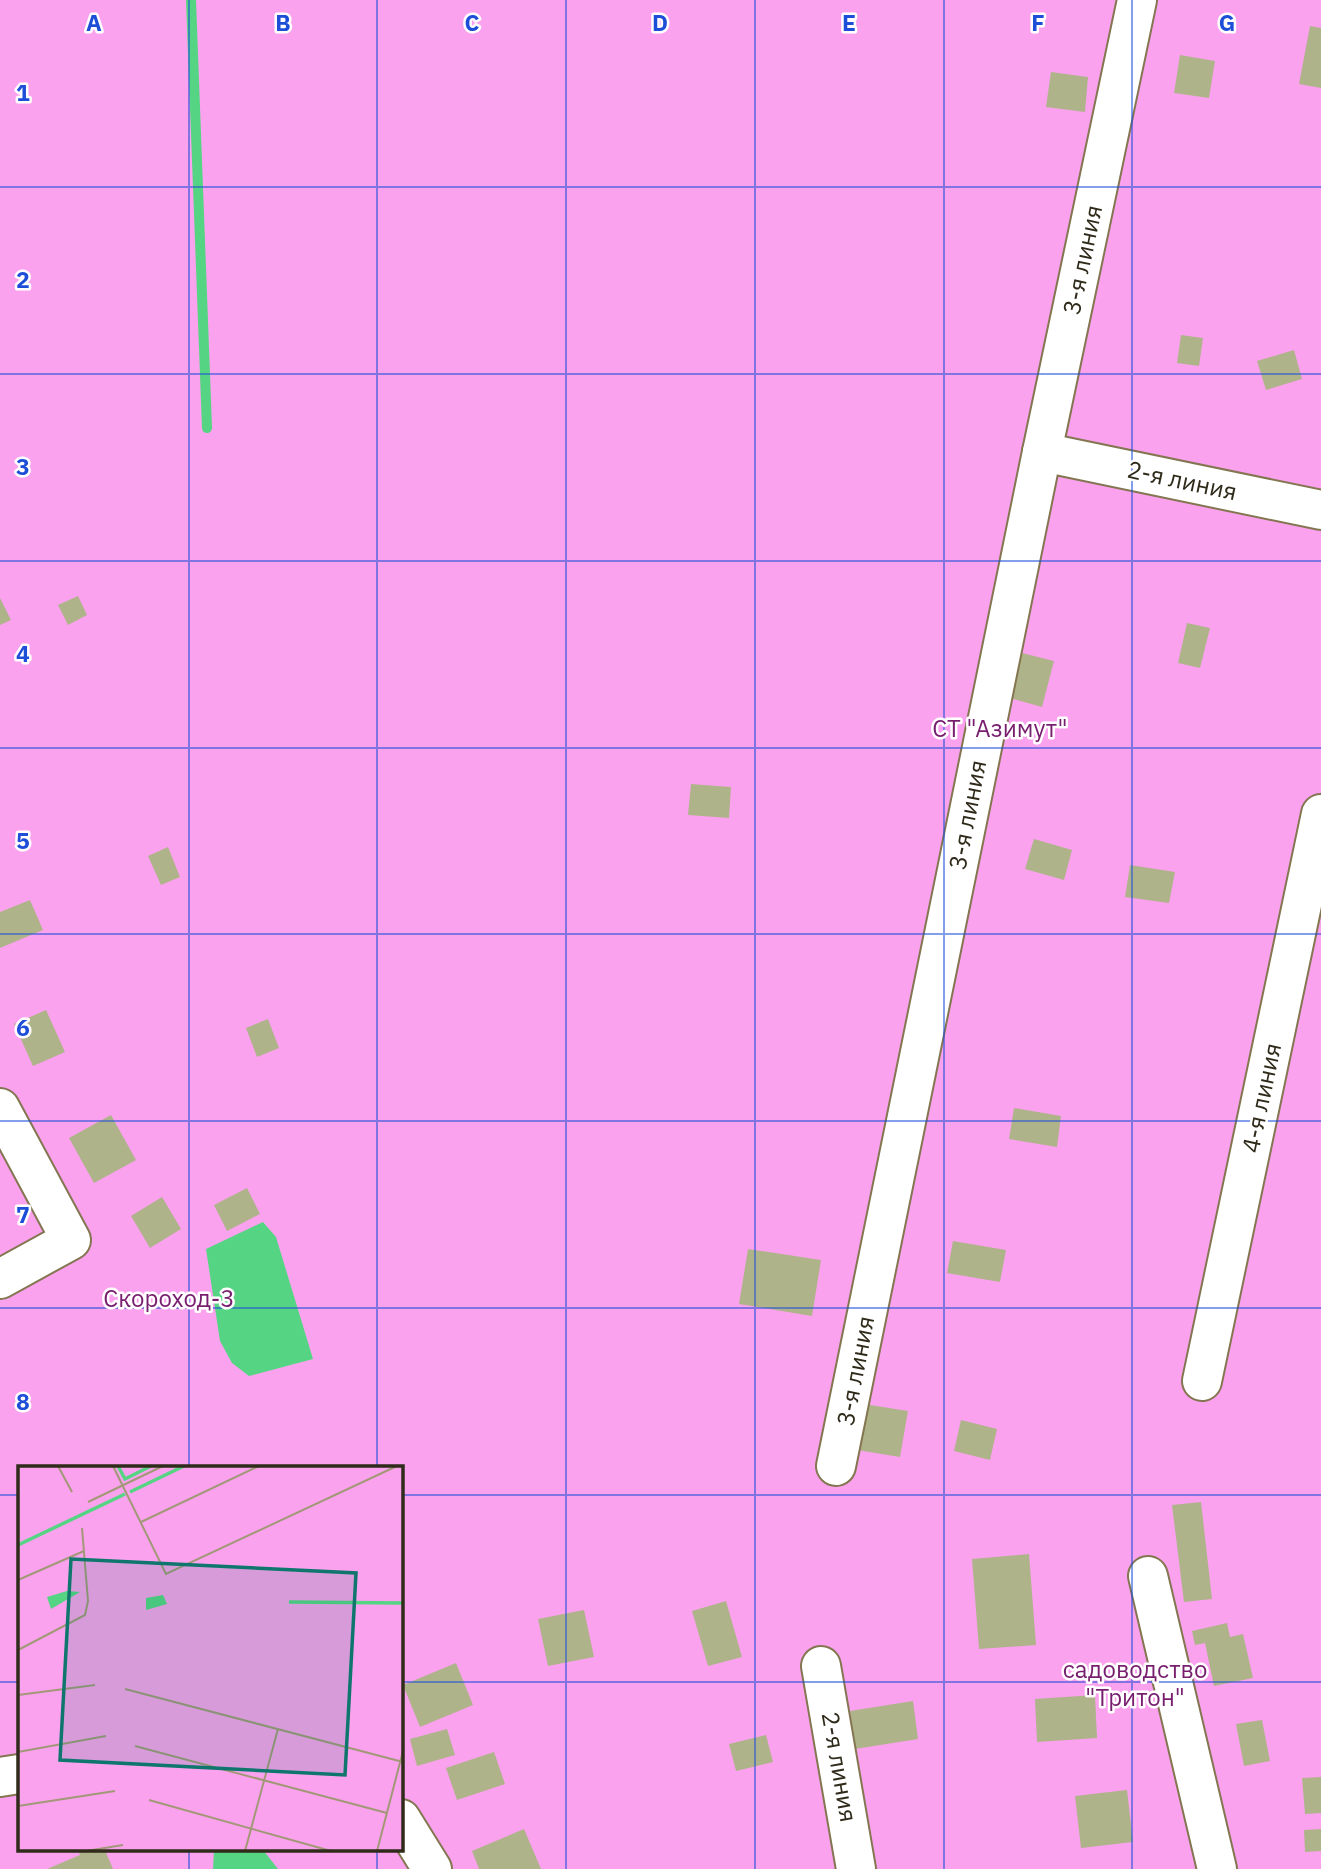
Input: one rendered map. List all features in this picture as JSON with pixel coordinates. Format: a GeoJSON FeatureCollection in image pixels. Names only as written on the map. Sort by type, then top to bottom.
{"type":"FeatureCollection","features":[{"type":"Feature","properties":{"kind":"street","name":"3-я линия"},"geometry":{"type":"LineString","coordinates":[[836,1466],[1042,452],[1137,0]]}},
{"type":"Feature","properties":{"kind":"street","name":"2-я линия"},"geometry":{"type":"LineString","coordinates":[[1042,452],[1321,510]]}},
{"type":"Feature","properties":{"kind":"street","name":"4-я линия"},"geometry":{"type":"LineString","coordinates":[[1202,1381],[1321,814]]}},
{"type":"Feature","properties":{"kind":"street"},"geometry":{"type":"LineString","coordinates":[[0,1108],[71,1240],[0,1279]]}},
{"type":"Feature","properties":{"kind":"street"},"geometry":{"type":"LineString","coordinates":[[1148,1576],[1217,1869]]}},
{"type":"Feature","properties":{"kind":"street","name":"2-я линия"},"geometry":{"type":"LineString","coordinates":[[821,1666],[856,1869]]}},
{"type":"Feature","properties":{"kind":"street"},"geometry":{"type":"LineString","coordinates":[[0,1777],[18,1774]]}},
{"type":"Feature","properties":{"kind":"street"},"geometry":{"type":"LineString","coordinates":[[402,1821],[432,1869]]}},
{"type":"Feature","properties":{"kind":"green space"},"geometry":{"type":"Polygon","coordinates":[[[0,0],[1321,0],[1321,1869],[0,1869],[0,0]]]}},
{"type":"Feature","properties":{"kind":"shaded area"},"geometry":{"type":"Polygon","coordinates":[[[263,1222],[276,1237],[313,1359],[249,1376],[232,1363],[220,1341],[206,1249],[263,1222]]]}},
{"type":"Feature","properties":{"kind":"shaded area"},"geometry":{"type":"Polygon","coordinates":[[[214,1852],[265,1852],[278,1869],[213,1869],[214,1852]]]}},
{"type":"Feature","properties":{"kind":"building"},"geometry":{"type":"Polygon","coordinates":[[[1310,26],[1321,28],[1321,88],[1299,84],[1310,26]]]}},
{"type":"Feature","properties":{"kind":"building"},"geometry":{"type":"Polygon","coordinates":[[[1180,55],[1215,61],[1209,98],[1174,93],[1180,55]]]}},
{"type":"Feature","properties":{"kind":"building"},"geometry":{"type":"Polygon","coordinates":[[[1051,72],[1088,77],[1085,112],[1046,107],[1051,72]]]}},
{"type":"Feature","properties":{"kind":"building"},"geometry":{"type":"Polygon","coordinates":[[[1181,335],[1203,338],[1199,366],[1177,363],[1181,335]]]}},
{"type":"Feature","properties":{"kind":"building"},"geometry":{"type":"Polygon","coordinates":[[[1294,350],[1302,379],[1266,390],[1257,361],[1294,350]]]}},
{"type":"Feature","properties":{"kind":"building"},"geometry":{"type":"Polygon","coordinates":[[[78,596],[87,615],[68,625],[58,605],[78,596]]]}},
{"type":"Feature","properties":{"kind":"building"},"geometry":{"type":"Polygon","coordinates":[[[0,598],[11,620],[0,625],[0,598]]]}},
{"type":"Feature","properties":{"kind":"building"},"geometry":{"type":"Polygon","coordinates":[[[1187,623],[1210,628],[1200,668],[1178,663],[1187,623]]]}},
{"type":"Feature","properties":{"kind":"building"},"geometry":{"type":"Polygon","coordinates":[[[1018,652],[1054,661],[1042,707],[1006,697],[1018,652]]]}},
{"type":"Feature","properties":{"kind":"building"},"geometry":{"type":"Polygon","coordinates":[[[691,784],[731,787],[729,818],[688,815],[691,784]]]}},
{"type":"Feature","properties":{"kind":"building"},"geometry":{"type":"Polygon","coordinates":[[[1034,839],[1072,850],[1064,880],[1025,869],[1034,839]]]}},
{"type":"Feature","properties":{"kind":"building"},"geometry":{"type":"Polygon","coordinates":[[[168,847],[180,877],[161,885],[148,856],[168,847]]]}},
{"type":"Feature","properties":{"kind":"building"},"geometry":{"type":"Polygon","coordinates":[[[1130,865],[1175,872],[1169,903],[1125,897],[1130,865]]]}},
{"type":"Feature","properties":{"kind":"building"},"geometry":{"type":"Polygon","coordinates":[[[30,900],[43,930],[0,948],[0,912],[30,900]]]}},
{"type":"Feature","properties":{"kind":"building"},"geometry":{"type":"Polygon","coordinates":[[[46,1010],[65,1052],[33,1066],[14,1024],[46,1010]]]}},
{"type":"Feature","properties":{"kind":"building"},"geometry":{"type":"Polygon","coordinates":[[[268,1019],[279,1048],[257,1057],[246,1028],[268,1019]]]}},
{"type":"Feature","properties":{"kind":"building"},"geometry":{"type":"Polygon","coordinates":[[[1014,1108],[1061,1116],[1057,1147],[1009,1139],[1014,1108]]]}},
{"type":"Feature","properties":{"kind":"building"},"geometry":{"type":"Polygon","coordinates":[[[111,1115],[136,1160],[94,1183],[69,1138],[111,1115]]]}},
{"type":"Feature","properties":{"kind":"building"},"geometry":{"type":"Polygon","coordinates":[[[247,1188],[260,1214],[227,1231],[214,1205],[247,1188]]]}},
{"type":"Feature","properties":{"kind":"building"},"geometry":{"type":"Polygon","coordinates":[[[162,1197],[181,1229],[150,1248],[131,1216],[162,1197]]]}},
{"type":"Feature","properties":{"kind":"building"},"geometry":{"type":"Polygon","coordinates":[[[953,1241],[1006,1250],[1000,1282],[947,1273],[953,1241]]]}},
{"type":"Feature","properties":{"kind":"building"},"geometry":{"type":"Polygon","coordinates":[[[748,1249],[821,1260],[812,1316],[739,1304],[748,1249]]]}},
{"type":"Feature","properties":{"kind":"building"},"geometry":{"type":"Polygon","coordinates":[[[864,1404],[908,1411],[900,1457],[857,1450],[864,1404]]]}},
{"type":"Feature","properties":{"kind":"building"},"geometry":{"type":"Polygon","coordinates":[[[961,1420],[997,1429],[990,1460],[954,1451],[961,1420]]]}},
{"type":"Feature","properties":{"kind":"building"},"geometry":{"type":"Polygon","coordinates":[[[1201,1502],[1212,1599],[1184,1602],[1172,1505],[1201,1502]]]}},
{"type":"Feature","properties":{"kind":"building"},"geometry":{"type":"Polygon","coordinates":[[[1029,1554],[1036,1645],[979,1649],[972,1559],[1029,1554]]]}},
{"type":"Feature","properties":{"kind":"building"},"geometry":{"type":"Polygon","coordinates":[[[726,1601],[742,1657],[708,1666],[692,1611],[726,1601]]]}},
{"type":"Feature","properties":{"kind":"building"},"geometry":{"type":"Polygon","coordinates":[[[584,1610],[594,1657],[548,1666],[538,1619],[584,1610]]]}},
{"type":"Feature","properties":{"kind":"building"},"geometry":{"type":"Polygon","coordinates":[[[1227,1623],[1230,1637],[1243,1634],[1253,1678],[1214,1686],[1205,1643],[1195,1645],[1192,1631],[1227,1623]]]}},
{"type":"Feature","properties":{"kind":"building"},"geometry":{"type":"Polygon","coordinates":[[[456,1663],[473,1705],[420,1727],[403,1685],[456,1663]]]}},
{"type":"Feature","properties":{"kind":"building"},"geometry":{"type":"Polygon","coordinates":[[[1095,1695],[1097,1738],[1037,1742],[1035,1699],[1095,1695]]]}},
{"type":"Feature","properties":{"kind":"building"},"geometry":{"type":"Polygon","coordinates":[[[913,1701],[918,1739],[855,1749],[850,1711],[913,1701]]]}},
{"type":"Feature","properties":{"kind":"building"},"geometry":{"type":"Polygon","coordinates":[[[1262,1720],[1270,1761],[1244,1766],[1236,1724],[1262,1720]]]}},
{"type":"Feature","properties":{"kind":"building"},"geometry":{"type":"Polygon","coordinates":[[[447,1729],[455,1755],[417,1766],[410,1739],[447,1729]]]}},
{"type":"Feature","properties":{"kind":"building"},"geometry":{"type":"Polygon","coordinates":[[[766,1735],[773,1762],[736,1771],[729,1744],[766,1735]]]}},
{"type":"Feature","properties":{"kind":"building"},"geometry":{"type":"Polygon","coordinates":[[[494,1752],[505,1784],[457,1800],[446,1768],[494,1752]]]}},
{"type":"Feature","properties":{"kind":"building"},"geometry":{"type":"Polygon","coordinates":[[[1321,1777],[1321,1813],[1305,1814],[1302,1778],[1321,1777]]]}},
{"type":"Feature","properties":{"kind":"building"},"geometry":{"type":"Polygon","coordinates":[[[1127,1790],[1133,1842],[1081,1848],[1075,1796],[1127,1790]]]}},
{"type":"Feature","properties":{"kind":"building"},"geometry":{"type":"Polygon","coordinates":[[[524,1829],[541,1869],[479,1869],[472,1851],[524,1829]]]}},
{"type":"Feature","properties":{"kind":"building"},"geometry":{"type":"Polygon","coordinates":[[[1321,1829],[1321,1851],[1305,1852],[1304,1830],[1321,1829]]]}},
{"type":"Feature","properties":{"kind":"building"},"geometry":{"type":"Polygon","coordinates":[[[79,1852],[106,1852],[113,1869],[47,1869],[80,1855],[79,1852]]]}},
{"type":"Feature","properties":{"kind":"waterway"},"geometry":{"type":"LineString","coordinates":[[191,0],[207,428]]}},
{"type":"Feature","properties":{"kind":"park label","name":"СТ \"Азимут\""},"geometry":{"type":"Point","coordinates":[1000,729]}},
{"type":"Feature","properties":{"kind":"park label","name":"Скороход-3"},"geometry":{"type":"Point","coordinates":[169,1299]}},
{"type":"Feature","properties":{"kind":"park label","name":"садоводство \"Тритон\""},"geometry":{"type":"Point","coordinates":[1135,1684]}}]}
